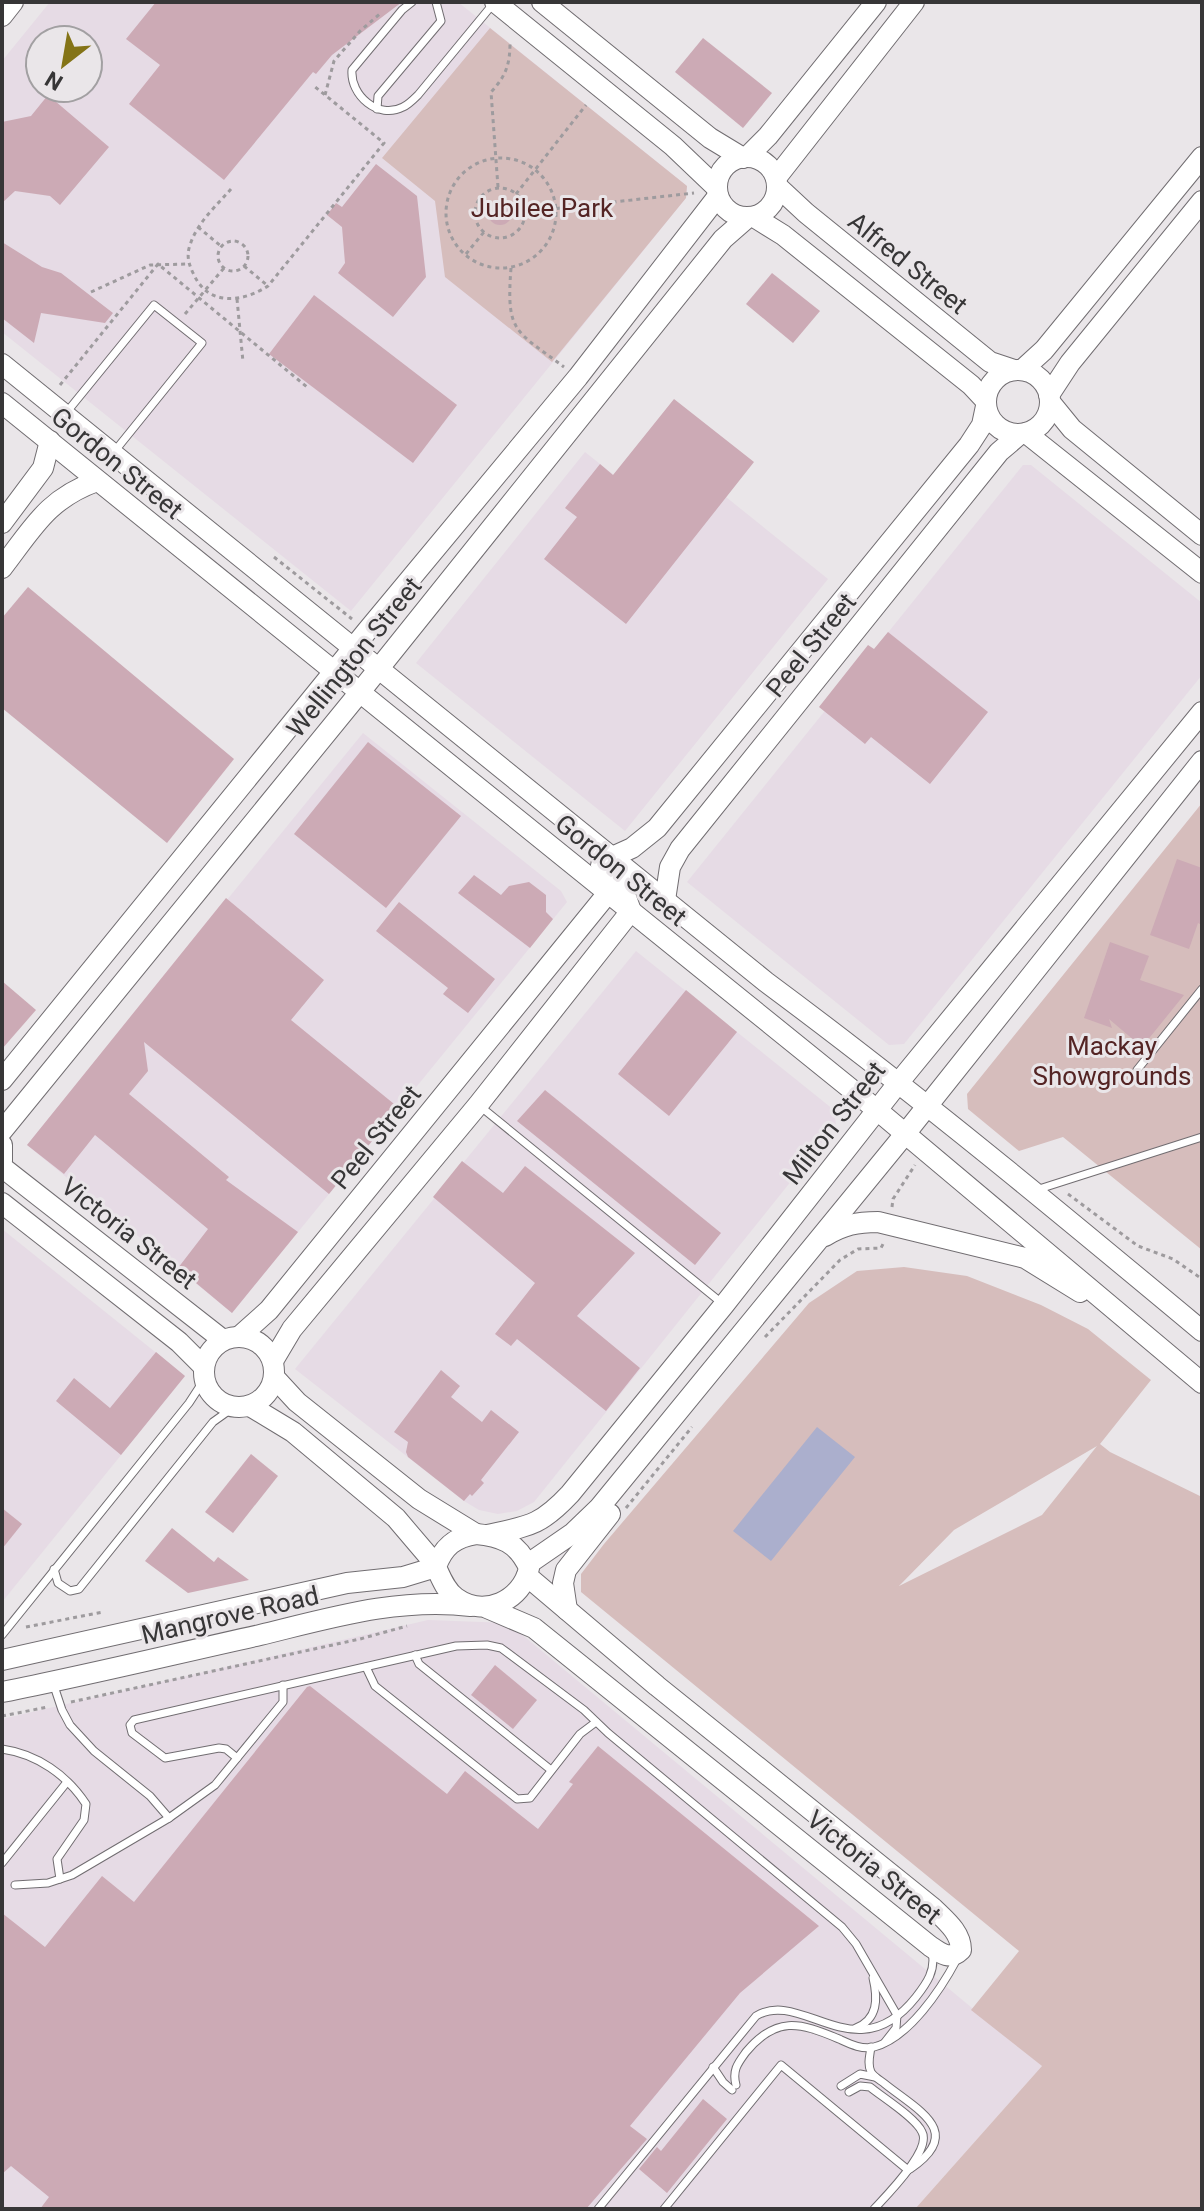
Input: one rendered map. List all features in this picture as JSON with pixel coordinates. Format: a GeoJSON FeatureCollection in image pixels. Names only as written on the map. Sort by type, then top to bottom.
{"type":"FeatureCollection","features":[{"type":"Feature","properties":{"kind":"street"},"geometry":{"type":"LineString","coordinates":[[2,16],[13,2]]}},
{"type":"Feature","properties":{"kind":"street"},"geometry":{"type":"LineString","coordinates":[[494,2],[673,146],[717,191],[726,209],[739,217],[750,217],[769,209],[776,182],[793,153],[914,2]]}},
{"type":"Feature","properties":{"kind":"street"},"geometry":{"type":"LineString","coordinates":[[542,2],[710,138],[745,158],[767,165],[776,182]]}},
{"type":"Feature","properties":{"kind":"street"},"geometry":{"type":"LineString","coordinates":[[717,191],[721,171],[727,164],[745,158],[768,136],[876,2]]}},
{"type":"Feature","properties":{"kind":"street"},"geometry":{"type":"LineString","coordinates":[[986,404],[987,392],[997,377],[1018,370],[1051,341],[1202,157]]}},
{"type":"Feature","properties":{"kind":"street","name":"Alfred Street"},"geometry":{"type":"LineString","coordinates":[[776,182],[806,213],[990,362],[1018,370]]}},
{"type":"Feature","properties":{"kind":"street","name":"Wellington Street"},"geometry":{"type":"LineString","coordinates":[[2,1080],[352,649],[578,377],[717,191]]}},
{"type":"Feature","properties":{"kind":"street"},"geometry":{"type":"LineString","coordinates":[[1023,434],[1045,421],[1050,398],[1070,363],[1202,201]]}},
{"type":"Feature","properties":{"kind":"street"},"geometry":{"type":"LineString","coordinates":[[750,217],[783,235],[971,385],[986,404],[994,424],[1002,430],[1023,434],[1202,573]]}},
{"type":"Feature","properties":{"kind":"street","name":"Wellington Street"},"geometry":{"type":"LineString","coordinates":[[2,1131],[726,236],[750,217]]}},
{"type":"Feature","properties":{"kind":"street","name":"Gordon Street"},"geometry":{"type":"LineString","coordinates":[[2,364],[766,982],[1036,1190],[1202,1331]]}},
{"type":"Feature","properties":{"kind":"street"},"geometry":{"type":"LineString","coordinates":[[1018,370],[1040,378],[1072,429],[1202,535]]}},
{"type":"Feature","properties":{"kind":"street","name":"Gordon Street"},"geometry":{"type":"LineString","coordinates":[[2,403],[877,1110],[1202,1383]]}},
{"type":"Feature","properties":{"kind":"street","name":"Peel Street"},"geometry":{"type":"LineString","coordinates":[[612,857],[632,848],[657,828],[969,445],[982,425],[986,404]]}},
{"type":"Feature","properties":{"kind":"street","name":"Peel Street"},"geometry":{"type":"LineString","coordinates":[[665,900],[670,867],[680,849],[999,452],[1023,434]]}},
{"type":"Feature","properties":{"kind":"street"},"geometry":{"type":"LineString","coordinates":[[2,523],[43,468],[50,441]]}},
{"type":"Feature","properties":{"kind":"street"},"geometry":{"type":"LineString","coordinates":[[2,568],[50,507],[64,495],[97,481]]}},
{"type":"Feature","properties":{"kind":"street"},"geometry":{"type":"LineString","coordinates":[[29,489],[43,486],[50,491],[50,507]]}},
{"type":"Feature","properties":{"kind":"street"},"geometry":{"type":"LineString","coordinates":[[823,624],[846,643]]}},
{"type":"Feature","properties":{"kind":"street","name":"Milton Street"},"geometry":{"type":"LineString","coordinates":[[482,1534],[534,1525],[552,1514],[724,1305],[899,1082],[1202,712]]}},
{"type":"Feature","properties":{"kind":"street"},"geometry":{"type":"LineString","coordinates":[[737,729],[762,747]]}},
{"type":"Feature","properties":{"kind":"street"},"geometry":{"type":"LineString","coordinates":[[2,1203],[179,1342],[204,1374],[215,1398],[242,1406],[293,1432],[396,1518],[416,1538],[449,1591],[479,1607],[505,1602],[527,1570],[581,1527],[646,1452],[905,1134],[1202,761]]}},
{"type":"Feature","properties":{"kind":"street"},"geometry":{"type":"LineString","coordinates":[[242,1406],[266,1395],[273,1369],[292,1329],[478,1105],[631,911],[620,881],[585,850],[580,831]]}},
{"type":"Feature","properties":{"kind":"street","name":"Peel Street"},"geometry":{"type":"LineString","coordinates":[[232,1338],[269,1310],[608,893]]}},
{"type":"Feature","properties":{"kind":"street"},"geometry":{"type":"LineString","coordinates":[[2,1145],[2,1161]]}},
{"type":"Feature","properties":{"kind":"street","name":"Victoria Street"},"geometry":{"type":"LineString","coordinates":[[2,1167],[232,1338]]}},
{"type":"Feature","properties":{"kind":"street"},"geometry":{"type":"LineString","coordinates":[[815,1243],[840,1226],[878,1222],[1025,1258],[1152,1342]]}},
{"type":"Feature","properties":{"kind":"street"},"geometry":{"type":"LineString","coordinates":[[204,1374],[210,1351],[232,1338],[260,1344],[273,1369],[297,1402],[419,1499],[482,1534],[508,1540],[527,1570]]}},
{"type":"Feature","properties":{"kind":"street"},"geometry":{"type":"LineString","coordinates":[[567,1610],[563,1583],[566,1570],[621,1500],[646,1452]]}},
{"type":"Feature","properties":{"kind":"street"},"geometry":{"type":"LineString","coordinates":[[436,1566],[441,1553],[450,1544],[463,1536],[482,1534]]}},
{"type":"Feature","properties":{"kind":"street","name":"Mangrove Road"},"geometry":{"type":"LineString","coordinates":[[2,1660],[347,1583],[403,1577],[436,1566]]}},
{"type":"Feature","properties":{"kind":"street","name":"Victoria Street"},"geometry":{"type":"LineString","coordinates":[[479,1607],[534,1628],[930,1946],[948,1956],[956,1955],[961,1950],[957,1933],[933,1908],[567,1610],[527,1570]]}},
{"type":"Feature","properties":{"kind":"street","name":"Mangrove Road"},"geometry":{"type":"LineString","coordinates":[[2,1692],[372,1609],[428,1602],[479,1607]]}},
{"type":"Feature","properties":{"kind":"lane"},"geometry":{"type":"LineString","coordinates":[[412,2],[352,70],[351,81],[355,90],[377,109],[389,111],[404,107],[418,95],[494,2]]}},
{"type":"Feature","properties":{"kind":"lane"},"geometry":{"type":"LineString","coordinates":[[377,109],[378,96],[441,21],[436,2]]}},
{"type":"Feature","properties":{"kind":"lane"},"geometry":{"type":"LineString","coordinates":[[65,414],[154,305],[202,343],[113,453]]}},
{"type":"Feature","properties":{"kind":"lane"},"geometry":{"type":"LineString","coordinates":[[1137,1070],[1202,989]]}},
{"type":"Feature","properties":{"kind":"lane"},"geometry":{"type":"LineString","coordinates":[[478,1105],[724,1305]]}},
{"type":"Feature","properties":{"kind":"lane"},"geometry":{"type":"LineString","coordinates":[[1036,1190],[1202,1137]]}},
{"type":"Feature","properties":{"kind":"lane"},"geometry":{"type":"LineString","coordinates":[[2,1635],[189,1403],[204,1374]]}},
{"type":"Feature","properties":{"kind":"lane"},"geometry":{"type":"LineString","coordinates":[[54,1569],[58,1583],[70,1591],[79,1589],[213,1422],[242,1406]]}},
{"type":"Feature","properties":{"kind":"lane"},"geometry":{"type":"LineString","coordinates":[[237,1758],[226,1749],[219,1748],[165,1758],[132,1733],[130,1725],[134,1720],[456,1646],[501,1648],[596,1722],[842,1927],[856,1944],[897,2015],[897,2026],[885,2042]]}},
{"type":"Feature","properties":{"kind":"lane"},"geometry":{"type":"LineString","coordinates":[[415,1655],[419,1664],[551,1770]]}},
{"type":"Feature","properties":{"kind":"lane"},"geometry":{"type":"LineString","coordinates":[[366,1667],[375,1686],[512,1796],[527,1800],[580,1734],[596,1722]]}},
{"type":"Feature","properties":{"kind":"lane"},"geometry":{"type":"LineString","coordinates":[[53,1682],[70,1725],[94,1751],[150,1796],[169,1818]]}},
{"type":"Feature","properties":{"kind":"lane"},"geometry":{"type":"LineString","coordinates":[[15,1885],[48,1883],[72,1875],[205,1794],[283,1702],[283,1685]]}},
{"type":"Feature","properties":{"kind":"lane"},"geometry":{"type":"LineString","coordinates":[[2,1749],[32,1755],[78,1791],[86,1804],[84,1820],[57,1859],[60,1879]]}},
{"type":"Feature","properties":{"kind":"lane"},"geometry":{"type":"LineString","coordinates":[[2,1863],[67,1782]]}},
{"type":"Feature","properties":{"kind":"lane"},"geometry":{"type":"LineString","coordinates":[[598,2209],[756,2016],[770,2011],[793,2013],[846,2029],[870,2029],[897,2015],[911,2003],[932,1973],[930,1946]]}},
{"type":"Feature","properties":{"kind":"lane"},"geometry":{"type":"LineString","coordinates":[[713,2067],[723,2082],[734,2087],[738,2062],[759,2036],[774,2027],[794,2026],[851,2045],[871,2047],[885,2042],[908,2027],[938,1992],[961,1950]]}},
{"type":"Feature","properties":{"kind":"lane"},"geometry":{"type":"LineString","coordinates":[[846,2029],[863,2025],[874,2012],[876,1996],[870,1968]]}},
{"type":"Feature","properties":{"kind":"lane"},"geometry":{"type":"LineString","coordinates":[[871,2047],[870,2067],[877,2078],[934,2127],[936,2138],[933,2150],[926,2159],[908,2170]]}},
{"type":"Feature","properties":{"kind":"lane"},"geometry":{"type":"LineString","coordinates":[[664,2209],[781,2065],[908,2170]]}},
{"type":"Feature","properties":{"kind":"lane"},"geometry":{"type":"LineString","coordinates":[[841,2086],[860,2074],[877,2078]]}},
{"type":"Feature","properties":{"kind":"lane"},"geometry":{"type":"LineString","coordinates":[[849,2092],[860,2086],[871,2088],[922,2131],[923,2144],[908,2170],[874,2209]]}},
{"type":"Feature","properties":{"kind":"path"},"geometry":{"type":"LineString","coordinates":[[325,95],[334,61],[360,31],[383,12]]}},
{"type":"Feature","properties":{"kind":"path"},"geometry":{"type":"LineString","coordinates":[[498,187],[491,92],[506,73],[510,43]]}},
{"type":"Feature","properties":{"kind":"path"},"geometry":{"type":"LineString","coordinates":[[231,189],[198,227],[189,247],[188,264],[205,290],[219,298],[237,299],[250,297],[268,286],[384,143],[314,86]]}},
{"type":"Feature","properties":{"kind":"path"},"geometry":{"type":"LineString","coordinates":[[516,194],[586,105]]}},
{"type":"Feature","properties":{"kind":"path"},"geometry":{"type":"LineString","coordinates":[[495,159],[525,164],[534,171],[551,190],[556,208],[554,227],[547,244],[535,257],[511,268],[485,266],[466,255],[456,245],[448,229],[446,212],[449,194],[458,179],[472,166],[495,159]]}},
{"type":"Feature","properties":{"kind":"path"},"geometry":{"type":"LineString","coordinates":[[498,187],[516,194],[525,212],[523,221],[514,233],[499,238],[484,232],[475,218],[475,209],[483,194],[498,187]]}},
{"type":"Feature","properties":{"kind":"path"},"geometry":{"type":"LineString","coordinates":[[525,212],[694,193]]}},
{"type":"Feature","properties":{"kind":"path"},"geometry":{"type":"LineString","coordinates":[[198,227],[222,247]]}},
{"type":"Feature","properties":{"kind":"path"},"geometry":{"type":"LineString","coordinates":[[466,255],[484,232]]}},
{"type":"Feature","properties":{"kind":"path"},"geometry":{"type":"LineString","coordinates":[[233,241],[243,244],[248,252],[244,266],[234,271],[224,268],[218,259],[222,247],[233,241]]}},
{"type":"Feature","properties":{"kind":"path"},"geometry":{"type":"LineString","coordinates":[[158,264],[307,387]]}},
{"type":"Feature","properties":{"kind":"path"},"geometry":{"type":"LineString","coordinates":[[59,386],[158,264]]}},
{"type":"Feature","properties":{"kind":"path"},"geometry":{"type":"LineString","coordinates":[[91,292],[150,265],[188,264]]}},
{"type":"Feature","properties":{"kind":"path"},"geometry":{"type":"LineString","coordinates":[[244,266],[268,286]]}},
{"type":"Feature","properties":{"kind":"path"},"geometry":{"type":"LineString","coordinates":[[177,324],[224,268]]}},
{"type":"Feature","properties":{"kind":"path"},"geometry":{"type":"LineString","coordinates":[[511,268],[509,298],[517,331],[578,377]]}},
{"type":"Feature","properties":{"kind":"path"},"geometry":{"type":"LineString","coordinates":[[237,299],[243,362]]}},
{"type":"Feature","properties":{"kind":"path"},"geometry":{"type":"LineString","coordinates":[[891,1212],[893,1199],[915,1165]]}},
{"type":"Feature","properties":{"kind":"path"},"geometry":{"type":"LineString","coordinates":[[760,1343],[840,1260],[858,1249],[881,1248],[884,1240]]}},
{"type":"Feature","properties":{"kind":"path"},"geometry":{"type":"LineString","coordinates":[[627,1508],[694,1425]]}},
{"type":"Feature","properties":{"kind":"path"},"geometry":{"type":"LineString","coordinates":[[13,1622],[21,1627],[33,1627],[103,1612]]}},
{"type":"Feature","properties":{"kind":"path"},"geometry":{"type":"LineString","coordinates":[[2,1716],[42,1708]]}},
{"type":"Feature","properties":{"kind":"shaded area"},"geometry":{"type":"Polygon","coordinates":[[[50,2],[458,2],[687,186],[686,198],[351,611],[2,332],[2,61],[24,34],[24,104],[104,104],[104,24],[32,24],[50,2]]]}},
{"type":"Feature","properties":{"kind":"shaded area"},"geometry":{"type":"Polygon","coordinates":[[[585,452],[693,538],[726,497],[828,579],[625,831],[416,663],[585,452]]]}},
{"type":"Feature","properties":{"kind":"shaded area"},"geometry":{"type":"Polygon","coordinates":[[[1023,465],[1031,465],[1202,603],[1202,675],[904,1044],[889,1045],[687,882],[1023,465]]]}},
{"type":"Feature","properties":{"kind":"shaded area"},"geometry":{"type":"Polygon","coordinates":[[[363,733],[561,891],[567,902],[232,1313],[27,1145],[363,733]]]}},
{"type":"Feature","properties":{"kind":"shaded area"},"geometry":{"type":"Polygon","coordinates":[[[636,951],[834,1110],[836,1125],[534,1502],[517,1511],[498,1514],[479,1510],[295,1369],[636,951]]]}},
{"type":"Feature","properties":{"kind":"shaded area"},"geometry":{"type":"Polygon","coordinates":[[[2,1229],[185,1376],[2,1602],[2,1229]]]}},
{"type":"Feature","properties":{"kind":"shaded area"},"geometry":{"type":"Polygon","coordinates":[[[428,1620],[508,1623],[1042,2066],[915,2209],[2,2209],[2,1719],[428,1620]]]}},
{"type":"Feature","properties":{"kind":"green space","name":"Jubilee Park"},"geometry":{"type":"Polygon","coordinates":[[[490,28],[687,186],[686,198],[552,362],[445,277],[435,201],[382,158],[490,28]]]}},
{"type":"Feature","properties":{"kind":"green space","name":"Mackay Showgrounds"},"geometry":{"type":"Polygon","coordinates":[[[1202,803],[1202,1250],[1063,1137],[1019,1151],[968,1109],[967,1094],[1202,803]]]}},
{"type":"Feature","properties":{"kind":"green space"},"geometry":{"type":"Polygon","coordinates":[[[904,1267],[967,1276],[1041,1305],[1088,1329],[1151,1380],[1100,1444],[1110,1452],[1202,1497],[1202,2209],[915,2209],[1042,2066],[971,2010],[1019,1951],[581,1592],[581,1574],[604,1544],[809,1303],[857,1271],[904,1267]],[[1097,1446],[954,1530],[899,1586],[1042,1515],[1097,1446]]]}},
{"type":"Feature","properties":{"kind":"water"},"geometry":{"type":"Polygon","coordinates":[[[817,1427],[855,1457],[771,1561],[733,1531],[817,1427]]]}},
{"type":"Feature","properties":{"kind":"building"},"geometry":{"type":"Polygon","coordinates":[[[156,2],[402,2],[332,55],[316,74],[313,72],[224,180],[129,104],[160,65],[126,39],[156,2]]]}},
{"type":"Feature","properties":{"kind":"building"},"geometry":{"type":"Polygon","coordinates":[[[703,38],[772,93],[743,128],[675,72],[703,38]]]}},
{"type":"Feature","properties":{"kind":"building"},"geometry":{"type":"Polygon","coordinates":[[[41,104],[59,104],[109,147],[60,205],[50,196],[15,191],[2,203],[2,122],[31,116],[41,104]]]}},
{"type":"Feature","properties":{"kind":"building"},"geometry":{"type":"Polygon","coordinates":[[[376,164],[417,196],[426,277],[393,317],[338,273],[345,263],[342,227],[327,215],[336,203],[342,207],[376,164]]]}},
{"type":"Feature","properties":{"kind":"building"},"geometry":{"type":"Polygon","coordinates":[[[500,201],[508,205],[512,213],[508,221],[500,225],[492,221],[488,213],[492,205],[500,201]]]}},
{"type":"Feature","properties":{"kind":"building"},"geometry":{"type":"Polygon","coordinates":[[[2,242],[42,267],[61,273],[113,313],[105,323],[41,313],[34,343],[2,318],[2,242]]]}},
{"type":"Feature","properties":{"kind":"building"},"geometry":{"type":"Polygon","coordinates":[[[772,273],[820,311],[793,343],[746,304],[772,273]]]}},
{"type":"Feature","properties":{"kind":"building"},"geometry":{"type":"Polygon","coordinates":[[[314,295],[457,405],[413,463],[269,354],[314,295]]]}},
{"type":"Feature","properties":{"kind":"building"},"geometry":{"type":"Polygon","coordinates":[[[674,399],[754,462],[626,624],[544,559],[577,517],[565,508],[600,464],[613,475],[674,399]]]}},
{"type":"Feature","properties":{"kind":"building"},"geometry":{"type":"Polygon","coordinates":[[[28,587],[234,759],[167,843],[2,708],[2,618],[28,587]]]}},
{"type":"Feature","properties":{"kind":"building"},"geometry":{"type":"Polygon","coordinates":[[[888,632],[988,712],[930,784],[871,737],[865,744],[819,707],[868,645],[874,649],[888,632]]]}},
{"type":"Feature","properties":{"kind":"building"},"geometry":{"type":"Polygon","coordinates":[[[368,742],[461,816],[386,908],[294,834],[368,742]]]}},
{"type":"Feature","properties":{"kind":"building"},"geometry":{"type":"Polygon","coordinates":[[[1177,859],[1202,868],[1202,925],[1198,923],[1189,949],[1150,935],[1177,859]]]}},
{"type":"Feature","properties":{"kind":"building"},"geometry":{"type":"Polygon","coordinates":[[[474,875],[501,895],[509,886],[529,882],[546,895],[546,912],[553,919],[530,948],[458,893],[474,875]]]}},
{"type":"Feature","properties":{"kind":"building"},"geometry":{"type":"Polygon","coordinates":[[[226,898],[324,980],[291,1020],[399,1108],[329,1194],[144,1042],[148,1071],[129,1094],[229,1177],[226,1180],[298,1232],[232,1313],[178,1268],[208,1229],[95,1135],[64,1174],[27,1145],[226,898]]]}},
{"type":"Feature","properties":{"kind":"building"},"geometry":{"type":"Polygon","coordinates":[[[399,902],[495,979],[468,1013],[443,994],[448,988],[376,931],[399,902]]]}},
{"type":"Feature","properties":{"kind":"building"},"geometry":{"type":"Polygon","coordinates":[[[1110,942],[1149,956],[1140,980],[1184,995],[1142,1047],[1109,1019],[1112,1028],[1084,1018],[1110,942]]]}},
{"type":"Feature","properties":{"kind":"building"},"geometry":{"type":"Polygon","coordinates":[[[2,981],[36,1010],[2,1049],[2,981]]]}},
{"type":"Feature","properties":{"kind":"building"},"geometry":{"type":"Polygon","coordinates":[[[686,990],[737,1032],[669,1116],[618,1074],[686,990]]]}},
{"type":"Feature","properties":{"kind":"building"},"geometry":{"type":"Polygon","coordinates":[[[545,1090],[721,1233],[695,1265],[517,1121],[545,1090]]]}},
{"type":"Feature","properties":{"kind":"building"},"geometry":{"type":"Polygon","coordinates":[[[462,1161],[503,1193],[525,1166],[635,1253],[577,1316],[640,1368],[606,1411],[517,1339],[511,1346],[495,1334],[535,1283],[433,1197],[462,1161]]]}},
{"type":"Feature","properties":{"kind":"building"},"geometry":{"type":"Polygon","coordinates":[[[156,1352],[185,1376],[121,1455],[56,1401],[74,1378],[110,1408],[156,1352]]]}},
{"type":"Feature","properties":{"kind":"building"},"geometry":{"type":"Polygon","coordinates":[[[441,1370],[460,1386],[451,1397],[482,1422],[491,1410],[519,1432],[481,1480],[484,1483],[464,1501],[408,1457],[408,1442],[394,1432],[441,1370]]]}},
{"type":"Feature","properties":{"kind":"building"},"geometry":{"type":"Polygon","coordinates":[[[251,1454],[278,1476],[233,1533],[205,1512],[251,1454]]]}},
{"type":"Feature","properties":{"kind":"building"},"geometry":{"type":"Polygon","coordinates":[[[2,1508],[22,1524],[2,1549],[2,1508]]]}},
{"type":"Feature","properties":{"kind":"building"},"geometry":{"type":"Polygon","coordinates":[[[172,1528],[214,1562],[218,1557],[249,1580],[188,1593],[145,1561],[172,1528]]]}},
{"type":"Feature","properties":{"kind":"building"},"geometry":{"type":"Polygon","coordinates":[[[495,1665],[537,1700],[513,1729],[471,1695],[495,1665]]]}},
{"type":"Feature","properties":{"kind":"building"},"geometry":{"type":"Polygon","coordinates":[[[310,1686],[447,1794],[465,1771],[538,1829],[573,1784],[569,1782],[598,1746],[819,1926],[740,1993],[630,2126],[647,2139],[586,2209],[40,2209],[49,2197],[11,2166],[2,2174],[2,1913],[45,1947],[102,1876],[134,1902],[310,1686]]]}},
{"type":"Feature","properties":{"kind":"building"},"geometry":{"type":"Polygon","coordinates":[[[703,2099],[727,2119],[667,2193],[639,2169],[657,2147],[661,2151],[703,2099]]]}}]}
